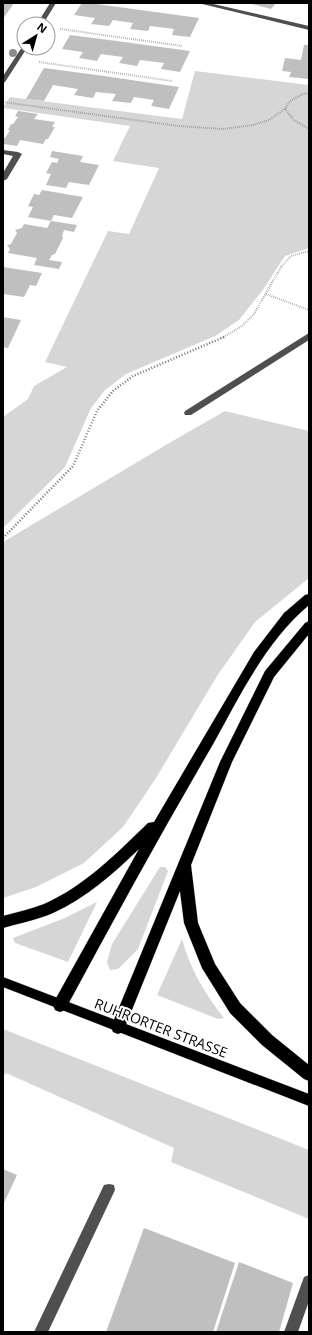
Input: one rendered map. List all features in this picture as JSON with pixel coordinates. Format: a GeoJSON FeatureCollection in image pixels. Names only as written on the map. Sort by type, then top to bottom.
{"type":"FeatureCollection","features":[{"type":"Feature","properties":{"kind":"highway"},"geometry":{"type":"LineString","coordinates":[[60,1005],[163,818],[258,655],[288,616],[309,598]]}},
{"type":"Feature","properties":{"kind":"highway"},"geometry":{"type":"LineString","coordinates":[[118,1027],[226,762],[269,674],[309,626]]}},
{"type":"Feature","properties":{"kind":"highway"},"geometry":{"type":"LineString","coordinates":[[3,922],[47,909],[75,894],[96,879],[163,818]]}},
{"type":"Feature","properties":{"kind":"highway"},"geometry":{"type":"LineString","coordinates":[[184,864],[191,923],[209,968],[235,1008],[267,1040],[309,1074]]}},
{"type":"Feature","properties":{"kind":"main road","name":"RUHRORTER STRASSE"},"geometry":{"type":"LineString","coordinates":[[3,982],[309,1100]]}},
{"type":"Feature","properties":{"kind":"street"},"geometry":{"type":"LineString","coordinates":[[45,16],[53,3]]}},
{"type":"Feature","properties":{"kind":"street"},"geometry":{"type":"LineString","coordinates":[[201,3],[309,28]]}},
{"type":"Feature","properties":{"kind":"street"},"geometry":{"type":"LineString","coordinates":[[3,81],[18,56]]}},
{"type":"Feature","properties":{"kind":"street"},"geometry":{"type":"LineString","coordinates":[[3,152],[18,154],[3,179]]}},
{"type":"Feature","properties":{"kind":"street"},"geometry":{"type":"LineString","coordinates":[[188,413],[309,336]]}},
{"type":"Feature","properties":{"kind":"street"},"geometry":{"type":"LineString","coordinates":[[41,1332],[109,1190]]}},
{"type":"Feature","properties":{"kind":"street"},"geometry":{"type":"LineString","coordinates":[[291,1332],[309,1282]]}},
{"type":"Feature","properties":{"kind":"path"},"geometry":{"type":"LineString","coordinates":[[56,29],[182,46]]}},
{"type":"Feature","properties":{"kind":"path"},"geometry":{"type":"LineString","coordinates":[[16,59],[172,81]]}},
{"type":"Feature","properties":{"kind":"path"},"geometry":{"type":"LineString","coordinates":[[3,102],[178,126],[223,129],[253,126],[269,120],[285,109],[290,101],[302,94],[309,93]]}},
{"type":"Feature","properties":{"kind":"path"},"geometry":{"type":"LineString","coordinates":[[285,109],[294,120],[309,129]]}},
{"type":"Feature","properties":{"kind":"path"},"geometry":{"type":"LineString","coordinates":[[3,538],[73,466],[97,410],[112,391],[133,376],[217,342],[242,326],[254,314],[281,267],[291,256],[309,251]]}},
{"type":"Feature","properties":{"kind":"path"},"geometry":{"type":"LineString","coordinates":[[266,294],[309,310]]}},
{"type":"Feature","properties":{"kind":"shaded area"},"geometry":{"type":"Polygon","coordinates":[[[195,71],[309,85],[309,248],[285,256],[262,291],[239,320],[215,336],[126,374],[105,390],[91,408],[65,467],[3,528],[3,417],[28,399],[34,386],[67,367],[45,362],[108,231],[129,234],[159,168],[113,161],[130,126],[3,108],[10,97],[182,119],[195,71]]]}},
{"type":"Feature","properties":{"kind":"shaded area"},"geometry":{"type":"Polygon","coordinates":[[[225,411],[309,431],[309,578],[255,622],[217,676],[156,778],[123,827],[84,863],[36,887],[3,898],[3,542],[225,411]]]}},
{"type":"Feature","properties":{"kind":"shaded area"},"geometry":{"type":"Polygon","coordinates":[[[160,867],[165,867],[168,871],[138,949],[118,969],[110,970],[107,962],[112,944],[160,867]]]}},
{"type":"Feature","properties":{"kind":"shaded area"},"geometry":{"type":"Polygon","coordinates":[[[97,902],[68,962],[15,943],[13,938],[65,918],[97,902]]]}},
{"type":"Feature","properties":{"kind":"shaded area"},"geometry":{"type":"Polygon","coordinates":[[[182,939],[189,961],[199,981],[224,1018],[218,1019],[157,995],[182,939]]]}},
{"type":"Feature","properties":{"kind":"shaded area"},"geometry":{"type":"Polygon","coordinates":[[[3,1029],[309,1150],[309,1219],[171,1162],[174,1148],[6,1073],[3,1076],[3,1029]]]}},
{"type":"Feature","properties":{"kind":"building"},"geometry":{"type":"Polygon","coordinates":[[[3,3],[14,3],[3,19],[3,3]]]}},
{"type":"Feature","properties":{"kind":"building"},"geometry":{"type":"Polygon","coordinates":[[[82,3],[199,18],[190,37],[172,35],[174,29],[150,26],[148,31],[130,29],[133,23],[113,20],[109,26],[91,24],[95,18],[74,15],[82,3]]]}},
{"type":"Feature","properties":{"kind":"building"},"geometry":{"type":"Polygon","coordinates":[[[248,3],[276,3],[271,9],[248,3]]]}},
{"type":"Feature","properties":{"kind":"building"},"geometry":{"type":"Polygon","coordinates":[[[70,35],[190,51],[180,72],[161,69],[164,63],[140,60],[137,66],[119,63],[123,57],[101,54],[97,61],[79,58],[83,52],[62,49],[70,35]]]}},
{"type":"Feature","properties":{"kind":"building"},"geometry":{"type":"Polygon","coordinates":[[[304,45],[309,45],[309,79],[289,77],[291,72],[282,71],[285,58],[301,60],[304,45]]]}},
{"type":"Feature","properties":{"kind":"building"},"geometry":{"type":"Polygon","coordinates":[[[44,68],[179,87],[169,109],[151,106],[154,100],[134,97],[131,103],[112,101],[116,94],[96,92],[93,98],[74,95],[78,89],[53,85],[44,101],[26,99],[44,68]]]}},
{"type":"Feature","properties":{"kind":"building"},"geometry":{"type":"Polygon","coordinates":[[[18,111],[38,114],[34,119],[55,122],[52,127],[55,127],[48,139],[46,139],[43,144],[20,140],[17,146],[3,144],[3,138],[5,138],[10,130],[8,130],[11,124],[13,124],[18,117],[15,116],[18,111]]]}},
{"type":"Feature","properties":{"kind":"building"},"geometry":{"type":"Polygon","coordinates":[[[52,151],[83,156],[80,162],[99,165],[89,185],[69,182],[66,188],[46,185],[51,174],[46,173],[52,162],[57,163],[59,159],[50,157],[52,151]]]}},
{"type":"Feature","properties":{"kind":"building"},"geometry":{"type":"Polygon","coordinates":[[[42,190],[83,197],[72,218],[54,215],[51,221],[28,217],[33,207],[28,206],[34,194],[39,195],[42,190]]]}},
{"type":"Feature","properties":{"kind":"building"},"geometry":{"type":"Polygon","coordinates":[[[51,221],[77,225],[74,232],[64,230],[62,236],[63,238],[55,254],[52,255],[49,260],[62,262],[59,269],[34,265],[37,258],[8,253],[10,249],[7,245],[11,244],[17,233],[15,230],[22,228],[24,224],[47,228],[51,221]]]}},
{"type":"Feature","properties":{"kind":"building"},"geometry":{"type":"Polygon","coordinates":[[[3,267],[42,273],[36,286],[30,285],[24,297],[3,294],[3,267]]]}},
{"type":"Feature","properties":{"kind":"building"},"geometry":{"type":"Polygon","coordinates":[[[3,317],[21,320],[8,348],[3,347],[3,317]]]}},
{"type":"Feature","properties":{"kind":"building"},"geometry":{"type":"Polygon","coordinates":[[[3,1169],[17,1175],[3,1205],[3,1169]]]}},
{"type":"Feature","properties":{"kind":"building"},"geometry":{"type":"Polygon","coordinates":[[[144,1228],[235,1263],[213,1332],[106,1332],[144,1228]]]}},
{"type":"Feature","properties":{"kind":"building"},"geometry":{"type":"Polygon","coordinates":[[[239,1262],[293,1283],[279,1332],[216,1332],[239,1262]]]}}]}
